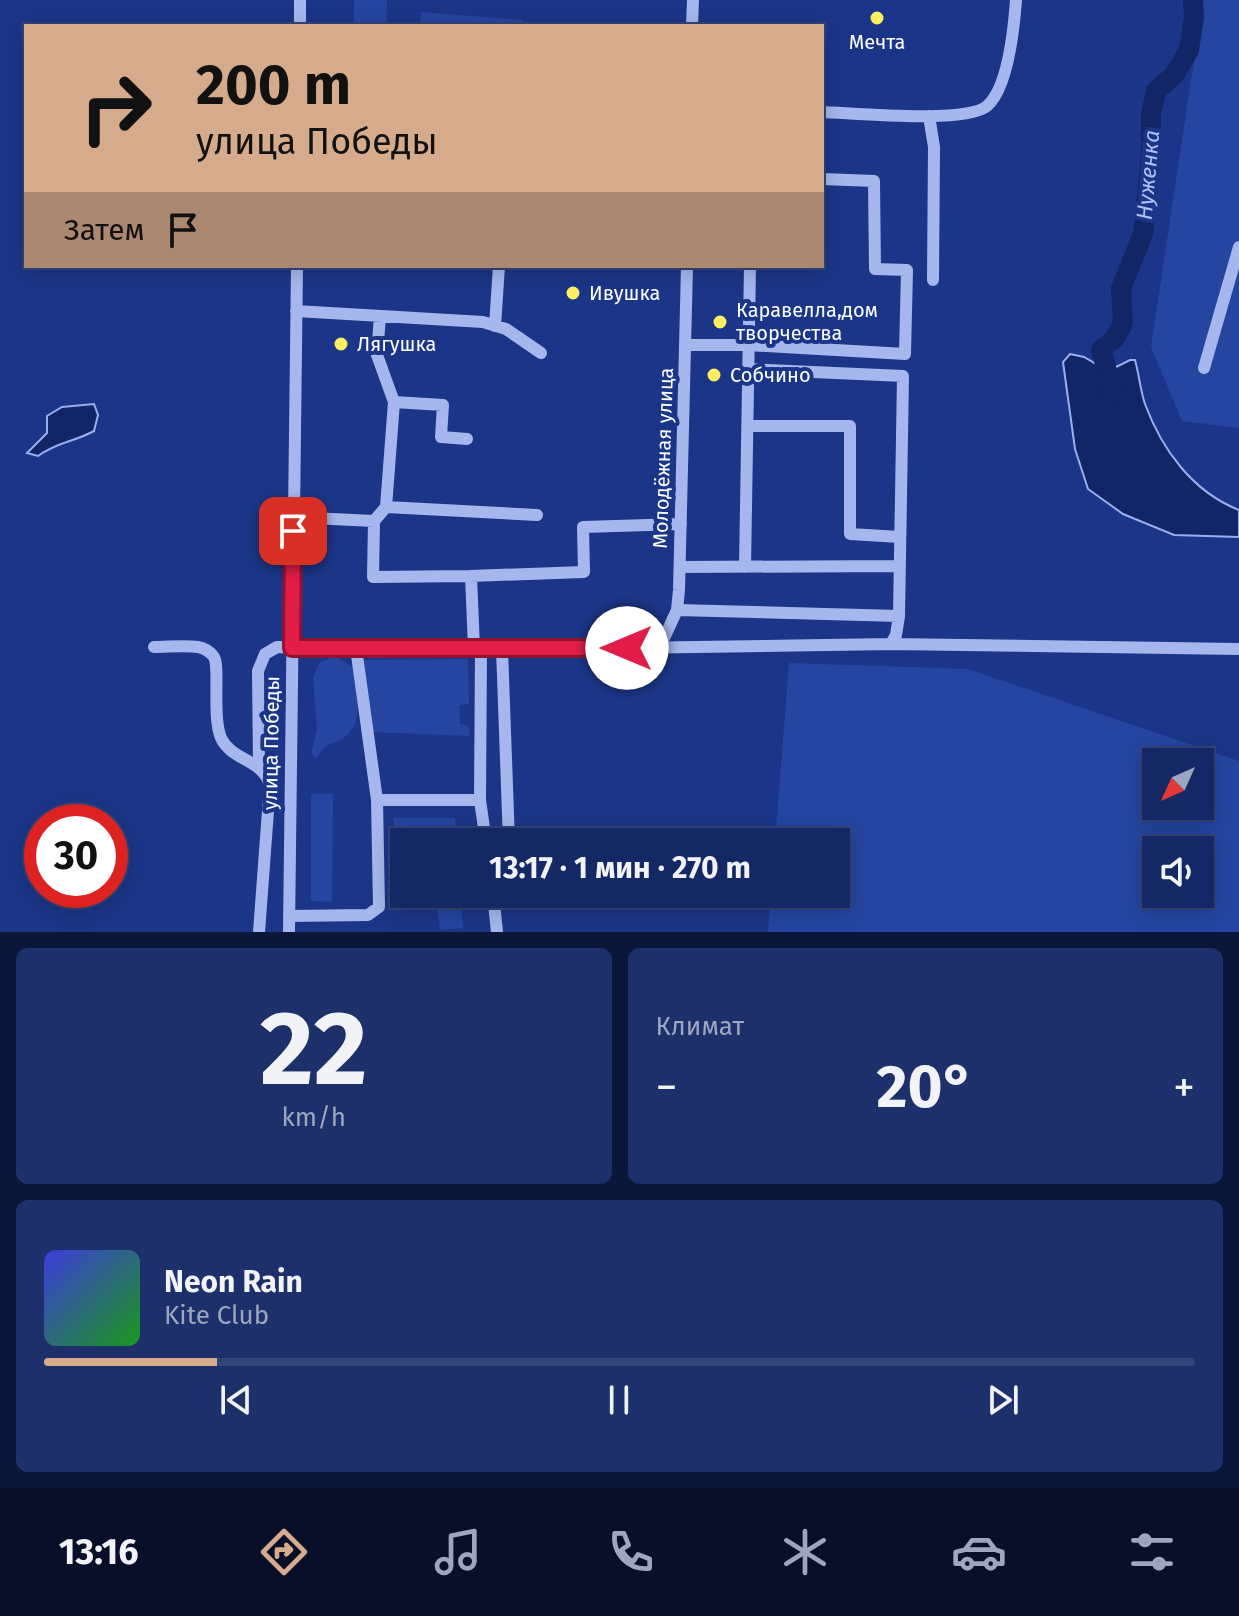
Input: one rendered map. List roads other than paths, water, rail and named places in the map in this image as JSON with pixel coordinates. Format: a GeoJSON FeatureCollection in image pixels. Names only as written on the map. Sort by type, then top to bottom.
{"type":"FeatureCollection","features":[{"type":"Feature","properties":{"kind":"street"},"geometry":{"type":"LineString","coordinates":[[300,0],[300,24]]}},
{"type":"Feature","properties":{"kind":"street"},"geometry":{"type":"LineString","coordinates":[[692,24],[693,0]]}},
{"type":"Feature","properties":{"kind":"street"},"geometry":{"type":"LineString","coordinates":[[824,112],[929,116],[978,112],[994,98],[1003,78],[1016,0]]}},
{"type":"Feature","properties":{"kind":"street"},"geometry":{"type":"LineString","coordinates":[[929,116],[934,147],[933,280]]}},
{"type":"Feature","properties":{"kind":"street"},"geometry":{"type":"LineString","coordinates":[[686,345],[747,345],[905,354],[907,270],[875,269],[874,181],[824,179]]}},
{"type":"Feature","properties":{"kind":"street"},"geometry":{"type":"LineString","coordinates":[[1204,368],[1239,247]]}},
{"type":"Feature","properties":{"kind":"street","name":"улица Победы"},"geometry":{"type":"LineString","coordinates":[[289,932],[297,268]]}},
{"type":"Feature","properties":{"kind":"street"},"geometry":{"type":"LineString","coordinates":[[495,326],[499,268]]}},
{"type":"Feature","properties":{"kind":"street","name":"Молодёжная улица"},"geometry":{"type":"LineString","coordinates":[[660,647],[677,610],[687,268]]}},
{"type":"Feature","properties":{"kind":"street"},"geometry":{"type":"LineString","coordinates":[[745,567],[750,268]]}},
{"type":"Feature","properties":{"kind":"street"},"geometry":{"type":"LineString","coordinates":[[296,311],[483,322],[506,329],[541,353]]}},
{"type":"Feature","properties":{"kind":"street"},"geometry":{"type":"LineString","coordinates":[[380,316],[377,355],[394,402],[386,507],[374,521],[373,577],[584,572],[583,527],[681,524]]}},
{"type":"Feature","properties":{"kind":"street"},"geometry":{"type":"LineString","coordinates":[[747,369],[903,376],[899,616],[891,644]]}},
{"type":"Feature","properties":{"kind":"street"},"geometry":{"type":"LineString","coordinates":[[394,402],[443,405],[441,437],[467,439]]}},
{"type":"Feature","properties":{"kind":"street"},"geometry":{"type":"LineString","coordinates":[[748,426],[850,426],[850,534],[900,537]]}},
{"type":"Feature","properties":{"kind":"street"},"geometry":{"type":"LineString","coordinates":[[386,507],[537,515]]}},
{"type":"Feature","properties":{"kind":"street"},"geometry":{"type":"LineString","coordinates":[[311,518],[374,521]]}},
{"type":"Feature","properties":{"kind":"street"},"geometry":{"type":"LineString","coordinates":[[680,567],[900,566]]}},
{"type":"Feature","properties":{"kind":"street"},"geometry":{"type":"LineString","coordinates":[[471,576],[477,648],[480,800],[484,828]]}},
{"type":"Feature","properties":{"kind":"street"},"geometry":{"type":"LineString","coordinates":[[677,610],[899,616]]}},
{"type":"Feature","properties":{"kind":"street"},"geometry":{"type":"LineString","coordinates":[[259,766],[258,671],[265,654],[277,647],[502,649],[891,644],[1239,649]]}},
{"type":"Feature","properties":{"kind":"street"},"geometry":{"type":"LineString","coordinates":[[154,647],[200,647],[211,653],[216,660],[215,700],[221,737],[231,750],[266,772],[270,784],[259,932]]}},
{"type":"Feature","properties":{"kind":"street"},"geometry":{"type":"LineString","coordinates":[[289,916],[368,915],[379,907],[377,800],[356,648]]}},
{"type":"Feature","properties":{"kind":"street"},"geometry":{"type":"LineString","coordinates":[[502,649],[508,828]]}},
{"type":"Feature","properties":{"kind":"street"},"geometry":{"type":"LineString","coordinates":[[377,800],[480,800]]}},
{"type":"Feature","properties":{"kind":"street"},"geometry":{"type":"LineString","coordinates":[[494,908],[497,932]]}},
{"type":"Feature","properties":{"kind":"waterway","name":"Нуженка"},"geometry":{"type":"LineString","coordinates":[[1114,396],[1101,350],[1115,338],[1123,323],[1121,288],[1143,234],[1151,155],[1151,114],[1156,91],[1175,74],[1189,50],[1193,0]]}},
{"type":"Feature","properties":{"kind":"place","name":"Мечта"},"geometry":{"type":"Point","coordinates":[877,18]}},
{"type":"Feature","properties":{"kind":"place","name":"Ивушка"},"geometry":{"type":"Point","coordinates":[573,293]}},
{"type":"Feature","properties":{"kind":"place","name":"Каравелла,дом творчества"},"geometry":{"type":"Point","coordinates":[720,322]}},
{"type":"Feature","properties":{"kind":"place","name":"Лягушка"},"geometry":{"type":"Point","coordinates":[341,344]}},
{"type":"Feature","properties":{"kind":"place","name":"Собчино"},"geometry":{"type":"Point","coordinates":[714,375]}}]}
